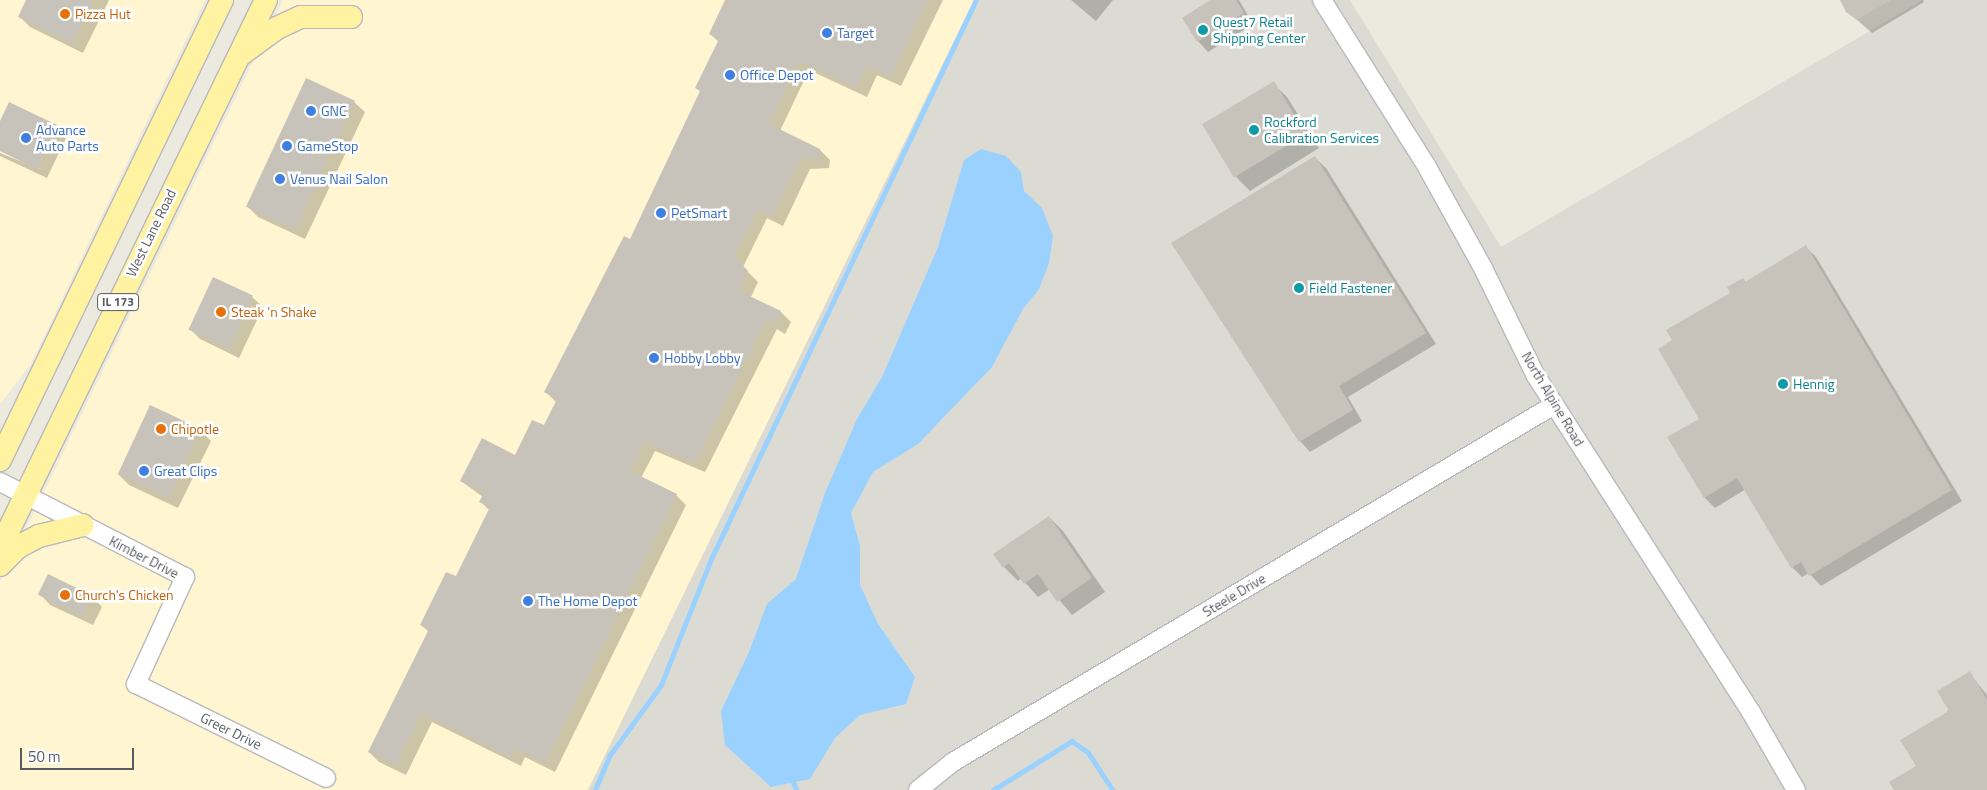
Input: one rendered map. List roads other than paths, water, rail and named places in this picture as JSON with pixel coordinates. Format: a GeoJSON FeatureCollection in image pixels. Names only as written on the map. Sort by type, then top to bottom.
{"type":"FeatureCollection","features":[{"type":"Feature","properties":{"kind":"main road"},"geometry":{"type":"LineString","coordinates":[[211,0],[211,24]]}},
{"type":"Feature","properties":{"kind":"main road","name":"IL 173"},"geometry":{"type":"LineString","coordinates":[[0,460],[222,0]]}},
{"type":"Feature","properties":{"kind":"main road","name":"West Lane Road"},"geometry":{"type":"LineString","coordinates":[[0,548],[266,0]]}},
{"type":"Feature","properties":{"kind":"main road"},"geometry":{"type":"LineString","coordinates":[[238,57],[277,28],[301,17],[351,17],[332,0]]}},
{"type":"Feature","properties":{"kind":"main road"},"geometry":{"type":"LineString","coordinates":[[0,422],[13,412],[42,372]]}},
{"type":"Feature","properties":{"kind":"main road"},"geometry":{"type":"LineString","coordinates":[[0,566],[18,547],[39,536],[83,525]]}},
{"type":"Feature","properties":{"kind":"street","name":"North Alpine Road"},"geometry":{"type":"LineString","coordinates":[[1322,0],[1427,167],[1483,268],[1536,376],[1751,712],[1796,790]]}},
{"type":"Feature","properties":{"kind":"street","name":"Steele Drive"},"geometry":{"type":"LineString","coordinates":[[918,790],[953,762],[1554,405]]}},
{"type":"Feature","properties":{"kind":"street","name":"Kimber Drive"},"geometry":{"type":"LineString","coordinates":[[0,482],[185,577],[136,684]]}},
{"type":"Feature","properties":{"kind":"street","name":"Greer Drive"},"geometry":{"type":"LineString","coordinates":[[136,684],[326,778]]}},
{"type":"Feature","properties":{"kind":"water"},"geometry":{"type":"Polygon","coordinates":[[[981,149],[1006,156],[1021,172],[1024,191],[1042,208],[1053,236],[1049,263],[1039,289],[1023,309],[992,367],[918,444],[873,472],[851,513],[860,546],[860,585],[878,624],[915,677],[906,704],[860,715],[835,738],[810,779],[771,787],[725,745],[721,711],[749,652],[767,604],[796,579],[825,493],[857,419],[882,377],[938,247],[964,160],[981,149]]]}},
{"type":"Feature","properties":{"kind":"waterway"},"geometry":{"type":"LineString","coordinates":[[595,790],[610,755],[661,685],[712,557],[976,0]]}},
{"type":"Feature","properties":{"kind":"waterway"},"geometry":{"type":"LineString","coordinates":[[993,790],[1072,741],[1088,752],[1113,790]]}},
{"type":"Feature","properties":{"kind":"waterway"},"geometry":{"type":"LineString","coordinates":[[791,778],[797,790]]}},
{"type":"Feature","properties":{"kind":"place","name":"Pizza Hut"},"geometry":{"type":"Point","coordinates":[65,14]}},
{"type":"Feature","properties":{"kind":"place","name":"Quest7 Retail Shipping Center"},"geometry":{"type":"Point","coordinates":[1203,30]}},
{"type":"Feature","properties":{"kind":"place","name":"Target"},"geometry":{"type":"Point","coordinates":[827,33]}},
{"type":"Feature","properties":{"kind":"place","name":"Office Depot"},"geometry":{"type":"Point","coordinates":[730,75]}},
{"type":"Feature","properties":{"kind":"place","name":"GNC"},"geometry":{"type":"Point","coordinates":[311,111]}},
{"type":"Feature","properties":{"kind":"place","name":"Rockford Calibration Services"},"geometry":{"type":"Point","coordinates":[1254,130]}},
{"type":"Feature","properties":{"kind":"place","name":"Advance Auto Parts"},"geometry":{"type":"Point","coordinates":[26,138]}},
{"type":"Feature","properties":{"kind":"place","name":"GameStop"},"geometry":{"type":"Point","coordinates":[287,146]}},
{"type":"Feature","properties":{"kind":"place","name":"Venus Nail Salon"},"geometry":{"type":"Point","coordinates":[280,179]}},
{"type":"Feature","properties":{"kind":"place","name":"PetSmart"},"geometry":{"type":"Point","coordinates":[661,213]}},
{"type":"Feature","properties":{"kind":"place","name":"Field Fastener"},"geometry":{"type":"Point","coordinates":[1299,288]}},
{"type":"Feature","properties":{"kind":"place","name":"Steak 'n Shake"},"geometry":{"type":"Point","coordinates":[221,312]}},
{"type":"Feature","properties":{"kind":"place","name":"Hobby Lobby"},"geometry":{"type":"Point","coordinates":[654,358]}},
{"type":"Feature","properties":{"kind":"place","name":"Hennig"},"geometry":{"type":"Point","coordinates":[1783,384]}},
{"type":"Feature","properties":{"kind":"place","name":"Chipotle"},"geometry":{"type":"Point","coordinates":[161,429]}},
{"type":"Feature","properties":{"kind":"place","name":"Great Clips"},"geometry":{"type":"Point","coordinates":[144,471]}},
{"type":"Feature","properties":{"kind":"place","name":"Church's Chicken"},"geometry":{"type":"Point","coordinates":[65,595]}},
{"type":"Feature","properties":{"kind":"place","name":"The Home Depot"},"geometry":{"type":"Point","coordinates":[528,601]}}]}
